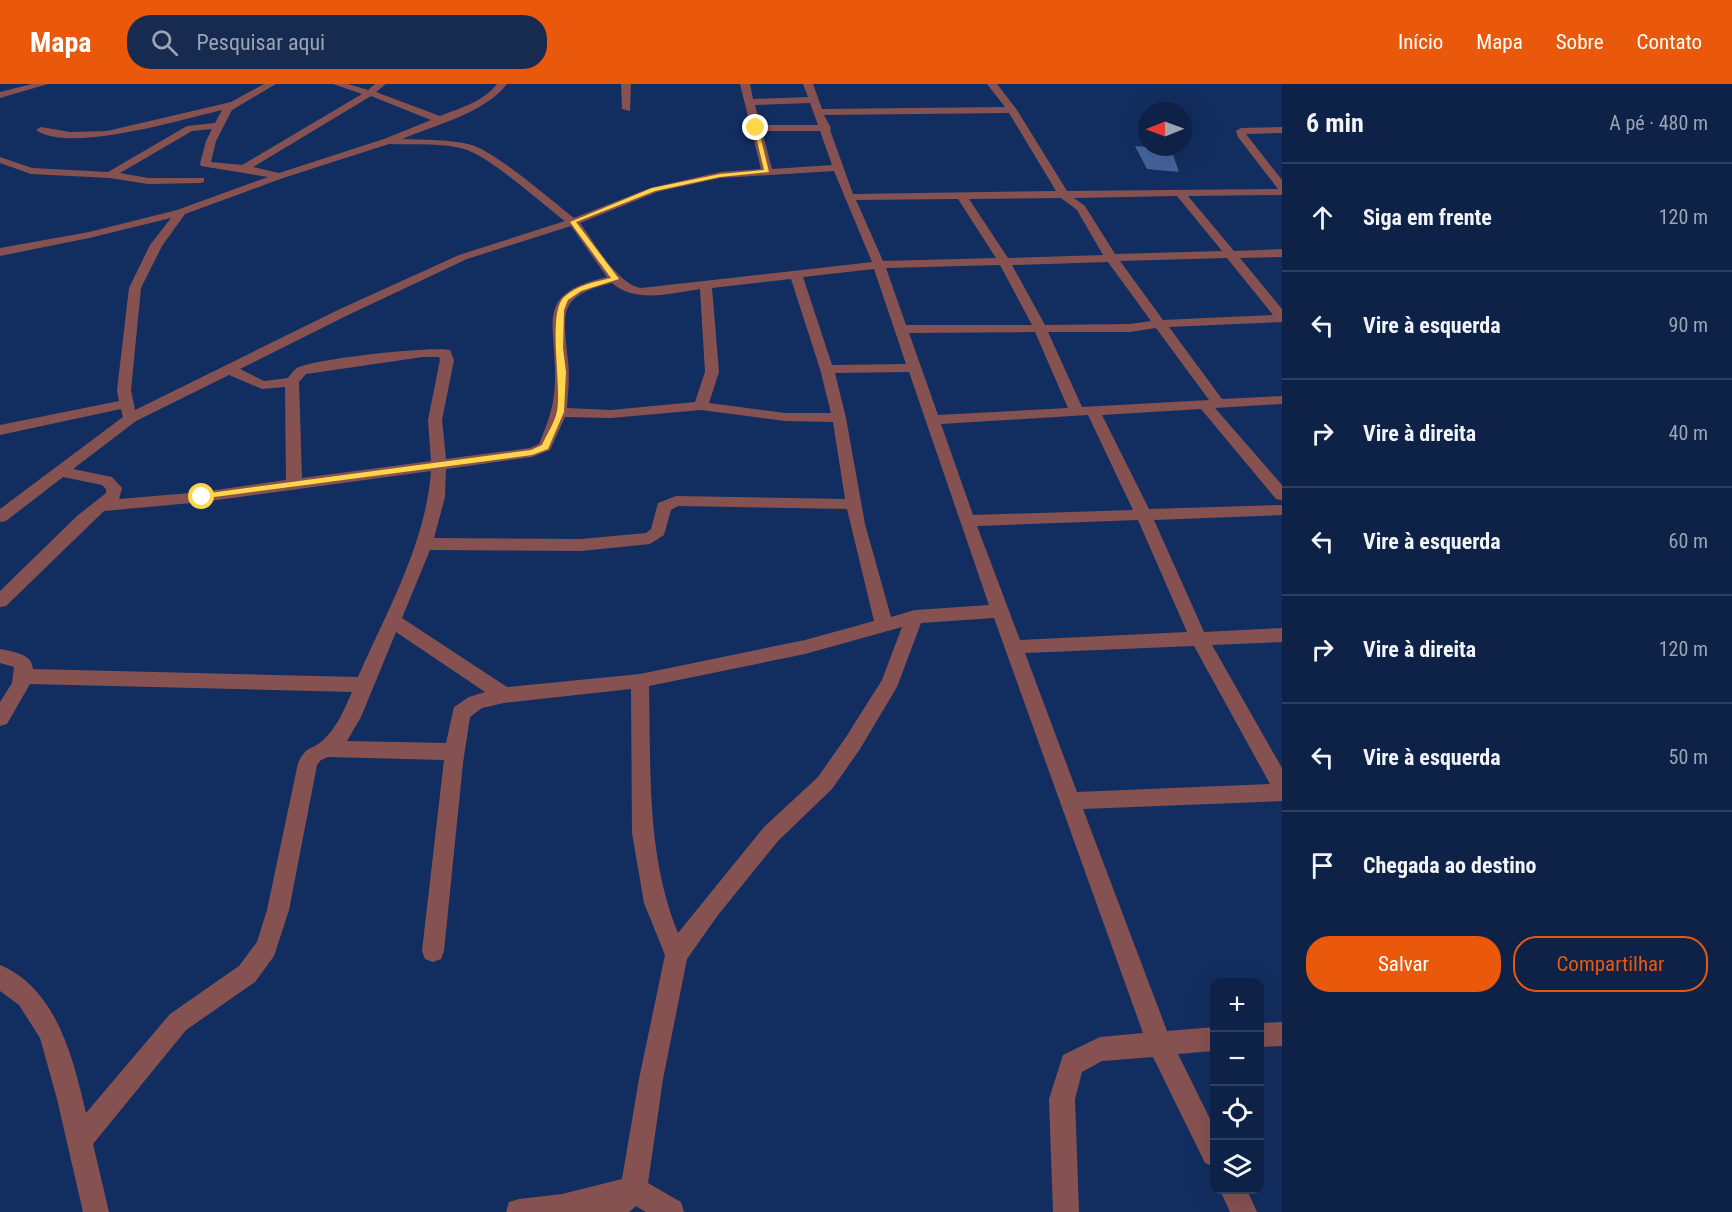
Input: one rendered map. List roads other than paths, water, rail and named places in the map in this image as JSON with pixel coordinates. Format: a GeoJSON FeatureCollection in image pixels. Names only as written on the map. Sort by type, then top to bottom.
{"type":"FeatureCollection","features":[{"type":"Feature","properties":{"kind":"street"},"geometry":{"type":"LineString","coordinates":[[0,95],[43,84]]}},
{"type":"Feature","properties":{"kind":"street"},"geometry":{"type":"LineString","coordinates":[[42,130],[70,135],[107,134],[230,105],[271,84]]}},
{"type":"Feature","properties":{"kind":"street"},"geometry":{"type":"LineString","coordinates":[[338,84],[370,93],[440,120]]}},
{"type":"Feature","properties":{"kind":"street"},"geometry":{"type":"LineString","coordinates":[[244,168],[370,93],[381,84]]}},
{"type":"Feature","properties":{"kind":"street"},"geometry":{"type":"LineString","coordinates":[[0,160],[31,171],[110,175],[148,181],[197,193],[279,176],[388,141],[476,105],[494,94],[502,84]]}},
{"type":"Feature","properties":{"kind":"street"},"geometry":{"type":"LineString","coordinates":[[626,84],[627,109]]}},
{"type":"Feature","properties":{"kind":"street"},"geometry":{"type":"LineString","coordinates":[[745,84],[767,171]]}},
{"type":"Feature","properties":{"kind":"street"},"geometry":{"type":"LineString","coordinates":[[992,84],[1012,110],[1064,195],[1081,208],[1111,258],[1211,404],[1282,495]]}},
{"type":"Feature","properties":{"kind":"street"},"geometry":{"type":"LineString","coordinates":[[749,102],[817,106],[1012,110]]}},
{"type":"Feature","properties":{"kind":"street"},"geometry":{"type":"LineString","coordinates":[[128,411],[125,378],[135,288],[156,245],[197,193],[218,126],[230,105]]}},
{"type":"Feature","properties":{"kind":"street"},"geometry":{"type":"LineString","coordinates":[[756,128],[817,106]]}},
{"type":"Feature","properties":{"kind":"street"},"geometry":{"type":"LineString","coordinates":[[817,106],[849,197],[879,265],[967,521],[1159,1043],[1210,1144]]}},
{"type":"Feature","properties":{"kind":"street"},"geometry":{"type":"LineString","coordinates":[[110,175],[190,128],[218,126]]}},
{"type":"Feature","properties":{"kind":"street"},"geometry":{"type":"LineString","coordinates":[[1282,130],[1241,131],[1241,135],[1282,187]]}},
{"type":"Feature","properties":{"kind":"street"},"geometry":{"type":"LineString","coordinates":[[388,141],[452,144],[471,148],[498,165],[573,222],[621,286],[638,291],[879,265],[1282,253]]}},
{"type":"Feature","properties":{"kind":"street"},"geometry":{"type":"LineString","coordinates":[[205,164],[244,168],[279,176]]}},
{"type":"Feature","properties":{"kind":"street"},"geometry":{"type":"LineString","coordinates":[[0,430],[128,411],[228,369],[463,257],[573,222],[654,190],[720,175],[839,168]]}},
{"type":"Feature","properties":{"kind":"street"},"geometry":{"type":"LineString","coordinates":[[849,197],[1282,192]]}},
{"type":"Feature","properties":{"kind":"street"},"geometry":{"type":"LineString","coordinates":[[1180,193],[1282,317]]}},
{"type":"Feature","properties":{"kind":"street"},"geometry":{"type":"LineString","coordinates":[[962,197],[1004,261],[1143,514],[1198,637],[1282,787]]}},
{"type":"Feature","properties":{"kind":"street"},"geometry":{"type":"LineString","coordinates":[[0,252],[88,235],[181,212]]}},
{"type":"Feature","properties":{"kind":"street"},"geometry":{"type":"LineString","coordinates":[[796,274],[827,369],[839,418],[854,504],[884,625]]}},
{"type":"Feature","properties":{"kind":"street"},"geometry":{"type":"LineString","coordinates":[[101,506],[294,485],[539,450],[545,447],[560,412],[563,372],[560,348],[560,310],[565,299],[579,289],[615,279]]}},
{"type":"Feature","properties":{"kind":"street"},"geometry":{"type":"LineString","coordinates":[[701,406],[712,372],[706,285]]}},
{"type":"Feature","properties":{"kind":"street"},"geometry":{"type":"LineString","coordinates":[[900,329],[1130,328],[1157,324],[1282,317]]}},
{"type":"Feature","properties":{"kind":"street"},"geometry":{"type":"LineString","coordinates":[[294,485],[292,382],[301,371],[383,357],[445,353],[447,360],[435,420],[439,465],[437,497],[424,544],[351,717],[327,749]]}},
{"type":"Feature","properties":{"kind":"street"},"geometry":{"type":"LineString","coordinates":[[827,369],[914,368]]}},
{"type":"Feature","properties":{"kind":"street"},"geometry":{"type":"LineString","coordinates":[[228,369],[262,385],[292,382]]}},
{"type":"Feature","properties":{"kind":"street"},"geometry":{"type":"LineString","coordinates":[[931,420],[1282,400]]}},
{"type":"Feature","properties":{"kind":"street"},"geometry":{"type":"LineString","coordinates":[[560,412],[611,414],[701,406],[785,417],[839,418]]}},
{"type":"Feature","properties":{"kind":"street"},"geometry":{"type":"LineString","coordinates":[[0,517],[62,472],[128,411]]}},
{"type":"Feature","properties":{"kind":"street"},"geometry":{"type":"LineString","coordinates":[[0,601],[82,520],[114,495],[114,488],[107,480],[62,472]]}},
{"type":"Feature","properties":{"kind":"street"},"geometry":{"type":"LineString","coordinates":[[424,544],[581,544],[650,538],[658,531],[664,507],[676,501],[854,504]]}},
{"type":"Feature","properties":{"kind":"street"},"geometry":{"type":"LineString","coordinates":[[967,521],[1282,510]]}},
{"type":"Feature","properties":{"kind":"street"},"geometry":{"type":"LineString","coordinates":[[433,951],[454,752],[461,713],[476,702],[504,695],[640,681],[805,647],[915,617],[1001,611]]}},
{"type":"Feature","properties":{"kind":"street"},"geometry":{"type":"LineString","coordinates":[[613,1212],[618,1204],[634,1190],[651,1078],[676,955],[710,908],[771,834],[825,783],[890,682],[915,617]]}},
{"type":"Feature","properties":{"kind":"street"},"geometry":{"type":"LineString","coordinates":[[392,620],[504,695]]}},
{"type":"Feature","properties":{"kind":"street"},"geometry":{"type":"LineString","coordinates":[[1014,646],[1282,635]]}},
{"type":"Feature","properties":{"kind":"street"},"geometry":{"type":"LineString","coordinates":[[0,656],[18,660],[24,665],[21,684],[0,718]]}},
{"type":"Feature","properties":{"kind":"street"},"geometry":{"type":"LineString","coordinates":[[22,676],[363,685]]}},
{"type":"Feature","properties":{"kind":"street"},"geometry":{"type":"LineString","coordinates":[[640,681],[642,833],[655,903],[676,955]]}},
{"type":"Feature","properties":{"kind":"street"},"geometry":{"type":"LineString","coordinates":[[80,1140],[178,1022],[247,974],[266,948],[278,910],[308,763],[314,754],[327,749],[454,752]]}},
{"type":"Feature","properties":{"kind":"street"},"geometry":{"type":"LineString","coordinates":[[1071,801],[1282,792]]}},
{"type":"Feature","properties":{"kind":"street"},"geometry":{"type":"LineString","coordinates":[[0,977],[27,997],[50,1032],[80,1140],[96,1212]]}},
{"type":"Feature","properties":{"kind":"street"},"geometry":{"type":"LineString","coordinates":[[1264,1035],[1282,1034]]}},
{"type":"Feature","properties":{"kind":"street"},"geometry":{"type":"LineString","coordinates":[[1066,1212],[1062,1099],[1072,1064],[1100,1048],[1210,1039]]}},
{"type":"Feature","properties":{"kind":"street"},"geometry":{"type":"LineString","coordinates":[[519,1212],[562,1207],[634,1190],[672,1212]]}},
{"type":"Feature","properties":{"kind":"street"},"geometry":{"type":"LineString","coordinates":[[1235,1194],[1244,1212]]}}]}
